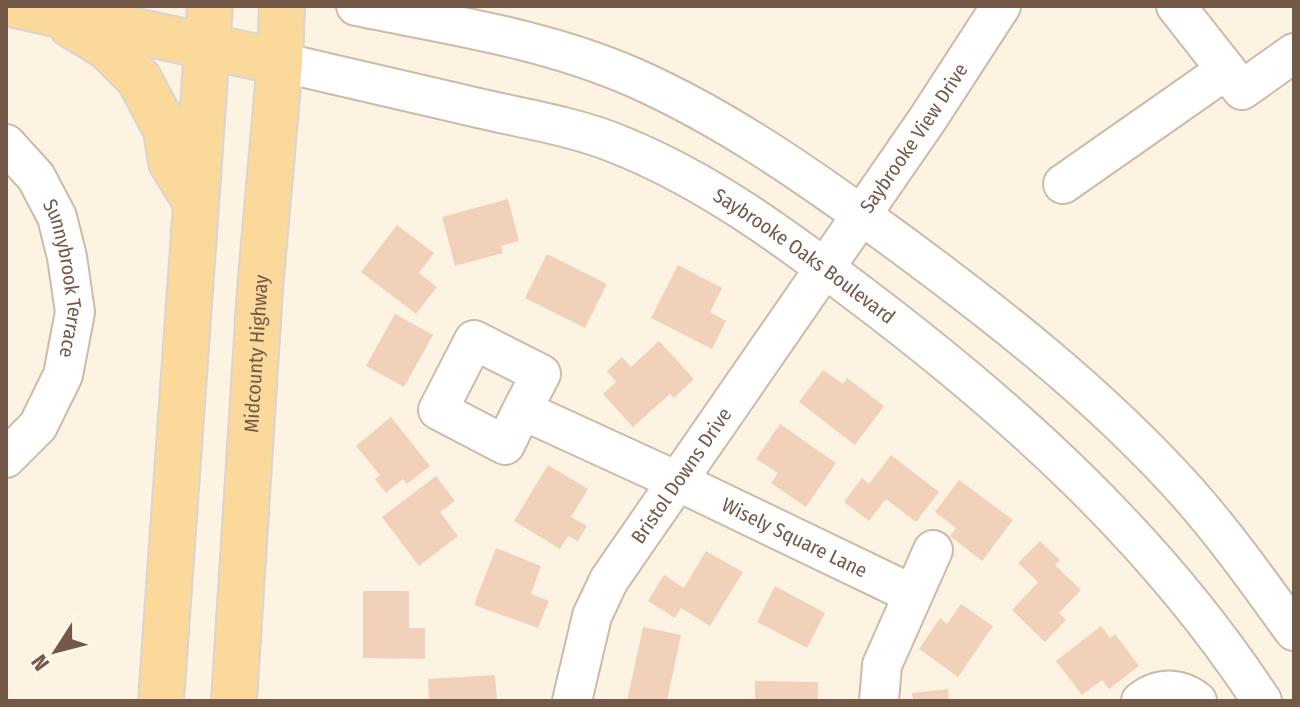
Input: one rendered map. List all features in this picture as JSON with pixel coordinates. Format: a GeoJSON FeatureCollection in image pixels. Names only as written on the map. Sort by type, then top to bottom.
{"type":"FeatureCollection","features":[{"type":"Feature","properties":{"kind":"main road","name":"Midcounty Highway"},"geometry":{"type":"LineString","coordinates":[[234,701],[260,289],[282,6]]}},
{"type":"Feature","properties":{"kind":"main road","name":"Saybrooke Oaks Boulevard"},"geometry":{"type":"LineString","coordinates":[[35,10],[208,26],[280,62]]}},
{"type":"Feature","properties":{"kind":"main road"},"geometry":{"type":"LineString","coordinates":[[35,10],[107,47],[139,79],[166,130],[171,162],[196,202]]}},
{"type":"Feature","properties":{"kind":"main road"},"geometry":{"type":"LineString","coordinates":[[161,701],[208,26]]}},
{"type":"Feature","properties":{"kind":"street"},"geometry":{"type":"LineString","coordinates":[[356,6],[530,42],[635,78],[769,152],[966,291],[1054,362],[1128,430],[1189,494],[1249,568],[1294,631]]}},
{"type":"Feature","properties":{"kind":"street","name":"Saybrooke View Drive"},"geometry":{"type":"LineString","coordinates":[[824,268],[944,95],[1001,6]]}},
{"type":"Feature","properties":{"kind":"street"},"geometry":{"type":"LineString","coordinates":[[1176,6],[1242,90],[1294,53]]}},
{"type":"Feature","properties":{"kind":"street","name":"Saybrooke Oaks Boulevard"},"geometry":{"type":"LineString","coordinates":[[280,62],[552,125],[618,144],[674,169],[727,200],[824,268],[972,383],[1086,486],[1144,548],[1201,617],[1262,701]]}},
{"type":"Feature","properties":{"kind":"street"},"geometry":{"type":"LineString","coordinates":[[1063,184],[1226,70]]}},
{"type":"Feature","properties":{"kind":"street","name":"Sunnybrook Terrace"},"geometry":{"type":"LineString","coordinates":[[6,144],[36,177],[57,217],[75,312],[63,375],[38,426],[6,458]]}},
{"type":"Feature","properties":{"kind":"street","name":"Bristol Downs Drive"},"geometry":{"type":"LineString","coordinates":[[572,701],[592,616],[609,580],[824,268]]}},
{"type":"Feature","properties":{"kind":"street","name":"Wisely Square Lane"},"geometry":{"type":"LineString","coordinates":[[522,410],[912,594]]}},
{"type":"Feature","properties":{"kind":"street"},"geometry":{"type":"LineString","coordinates":[[879,701],[882,665],[933,550]]}},
{"type":"Feature","properties":{"kind":"street"},"geometry":{"type":"LineString","coordinates":[[1141,701],[1162,690],[1176,690],[1197,701]]}},
{"type":"Feature","properties":{"kind":"building"},"geometry":{"type":"Polygon","coordinates":[[[508,199],[519,241],[501,246],[503,253],[455,266],[442,217],[508,199]]]}},
{"type":"Feature","properties":{"kind":"building"},"geometry":{"type":"Polygon","coordinates":[[[397,225],[434,253],[419,273],[437,287],[416,314],[361,272],[397,225]]]}},
{"type":"Feature","properties":{"kind":"building"},"geometry":{"type":"Polygon","coordinates":[[[547,254],[607,284],[585,328],[525,298],[547,254]]]}},
{"type":"Feature","properties":{"kind":"building"},"geometry":{"type":"Polygon","coordinates":[[[678,265],[722,288],[710,312],[726,321],[712,349],[651,318],[678,265]]]}},
{"type":"Feature","properties":{"kind":"building"},"geometry":{"type":"Polygon","coordinates":[[[395,314],[433,335],[404,387],[366,366],[395,314]]]}},
{"type":"Feature","properties":{"kind":"building"},"geometry":{"type":"Polygon","coordinates":[[[659,341],[694,379],[674,398],[670,394],[633,427],[603,394],[616,382],[607,371],[622,357],[631,367],[659,341]]]}},
{"type":"Feature","properties":{"kind":"building"},"geometry":{"type":"Polygon","coordinates":[[[823,370],[843,384],[847,378],[884,406],[855,445],[799,402],[823,370]]]}},
{"type":"Feature","properties":{"kind":"building"},"geometry":{"type":"Polygon","coordinates":[[[391,417],[430,466],[407,484],[403,479],[386,493],[375,479],[380,475],[356,446],[391,417]]]}},
{"type":"Feature","properties":{"kind":"building"},"geometry":{"type":"Polygon","coordinates":[[[780,424],[836,463],[806,507],[771,483],[778,473],[756,459],[780,424]]]}},
{"type":"Feature","properties":{"kind":"building"},"geometry":{"type":"Polygon","coordinates":[[[891,455],[939,492],[916,522],[886,499],[869,521],[844,502],[862,478],[869,484],[891,455]]]}},
{"type":"Feature","properties":{"kind":"building"},"geometry":{"type":"Polygon","coordinates":[[[548,465],[588,489],[571,517],[587,526],[578,541],[568,536],[560,549],[514,521],[548,465]]]}},
{"type":"Feature","properties":{"kind":"building"},"geometry":{"type":"Polygon","coordinates":[[[436,476],[455,501],[440,512],[458,536],[419,566],[382,517],[436,476]]]}},
{"type":"Feature","properties":{"kind":"building"},"geometry":{"type":"Polygon","coordinates":[[[959,480],[1013,520],[982,561],[950,536],[956,528],[935,512],[959,480]]]}},
{"type":"Feature","properties":{"kind":"building"},"geometry":{"type":"Polygon","coordinates":[[[1040,541],[1060,560],[1055,565],[1081,590],[1059,613],[1066,620],[1045,642],[1012,610],[1038,582],[1018,563],[1040,541]]]}},
{"type":"Feature","properties":{"kind":"building"},"geometry":{"type":"Polygon","coordinates":[[[496,548],[541,566],[531,594],[549,601],[538,628],[474,605],[496,548]]]}},
{"type":"Feature","properties":{"kind":"building"},"geometry":{"type":"Polygon","coordinates":[[[706,551],[743,572],[710,626],[681,608],[675,618],[648,601],[664,575],[684,588],[706,551]]]}},
{"type":"Feature","properties":{"kind":"building"},"geometry":{"type":"Polygon","coordinates":[[[775,586],[825,613],[807,648],[757,622],[775,586]]]}},
{"type":"Feature","properties":{"kind":"building"},"geometry":{"type":"Polygon","coordinates":[[[363,591],[409,591],[409,628],[425,628],[425,659],[363,658],[363,591]]]}},
{"type":"Feature","properties":{"kind":"building"},"geometry":{"type":"Polygon","coordinates":[[[961,604],[993,626],[958,677],[919,649],[940,618],[947,624],[961,604]]]}},
{"type":"Feature","properties":{"kind":"building"},"geometry":{"type":"Polygon","coordinates":[[[1101,626],[1110,638],[1115,634],[1139,666],[1109,689],[1102,680],[1082,695],[1056,661],[1101,626]]]}},
{"type":"Feature","properties":{"kind":"building"},"geometry":{"type":"Polygon","coordinates":[[[643,627],[681,635],[667,701],[627,701],[643,627]]]}},
{"type":"Feature","properties":{"kind":"building"},"geometry":{"type":"Polygon","coordinates":[[[495,675],[497,701],[429,701],[428,679],[495,675]]]}},
{"type":"Feature","properties":{"kind":"building"},"geometry":{"type":"Polygon","coordinates":[[[755,681],[818,682],[818,701],[755,701],[755,681]]]}},
{"type":"Feature","properties":{"kind":"building"},"geometry":{"type":"Polygon","coordinates":[[[948,689],[949,701],[913,701],[912,693],[948,689]]]}}]}
